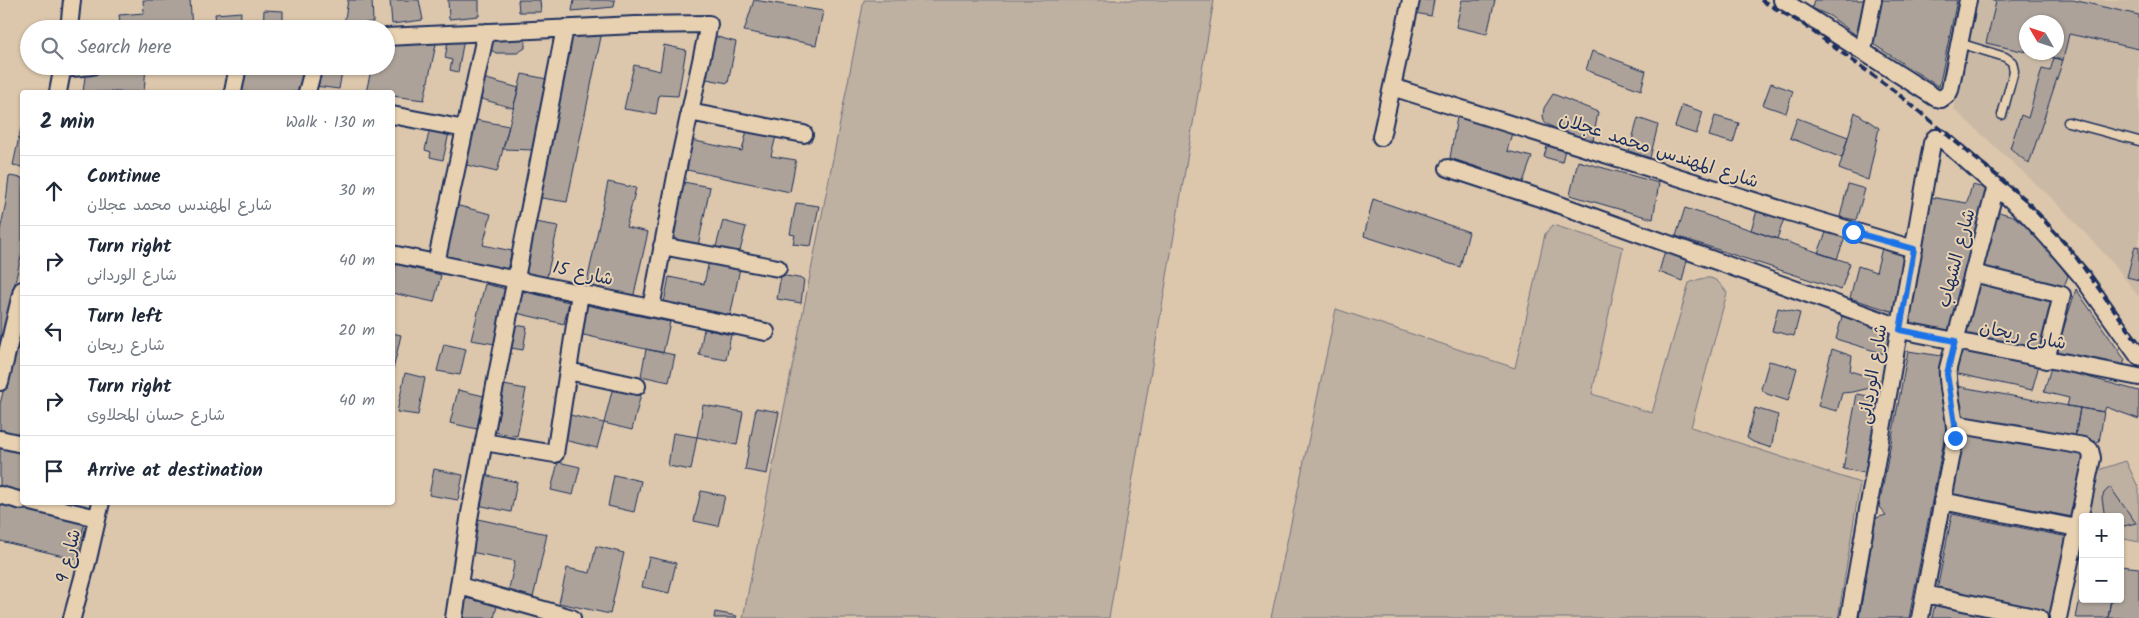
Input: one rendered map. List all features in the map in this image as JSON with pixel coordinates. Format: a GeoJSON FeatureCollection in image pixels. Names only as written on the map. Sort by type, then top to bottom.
{"type":"FeatureCollection","features":[{"type":"Feature","properties":{"kind":"street"},"geometry":{"type":"LineString","coordinates":[[70,20],[72,0]]}},
{"type":"Feature","properties":{"kind":"street"},"geometry":{"type":"LineString","coordinates":[[1381,137],[1411,0]]}},
{"type":"Feature","properties":{"kind":"street"},"geometry":{"type":"LineString","coordinates":[[1782,0],[1806,7],[1863,50],[1936,98],[1941,99],[1948,94],[1968,0]]}},
{"type":"Feature","properties":{"kind":"street"},"geometry":{"type":"LineString","coordinates":[[1863,50],[1873,0]]}},
{"type":"Feature","properties":{"kind":"street"},"geometry":{"type":"LineString","coordinates":[[395,37],[565,28],[709,24],[662,246],[651,308]]}},
{"type":"Feature","properties":{"kind":"street"},"geometry":{"type":"LineString","coordinates":[[454,618],[470,513],[565,28]]}},
{"type":"Feature","properties":{"kind":"street"},"geometry":{"type":"LineString","coordinates":[[436,263],[486,32]]}},
{"type":"Feature","properties":{"kind":"street"},"geometry":{"type":"LineString","coordinates":[[58,90],[62,75]]}},
{"type":"Feature","properties":{"kind":"street"},"geometry":{"type":"LineString","coordinates":[[233,90],[236,75]]}},
{"type":"Feature","properties":{"kind":"street"},"geometry":{"type":"LineString","coordinates":[[308,90],[312,75]]}},
{"type":"Feature","properties":{"kind":"street","name":"شارع المهندس محمد عجلان"},"geometry":{"type":"LineString","coordinates":[[1392,87],[1789,212],[1914,249]]}},
{"type":"Feature","properties":{"kind":"street"},"geometry":{"type":"LineString","coordinates":[[690,112],[804,134]]}},
{"type":"Feature","properties":{"kind":"street"},"geometry":{"type":"LineString","coordinates":[[395,116],[465,129]]}},
{"type":"Feature","properties":{"kind":"street","name":"شارع الوردانى"},"geometry":{"type":"LineString","coordinates":[[1849,618],[1932,143],[1935,138],[1941,138],[1996,186]]}},
{"type":"Feature","properties":{"kind":"street","name":"شارع ريحان"},"geometry":{"type":"LineString","coordinates":[[1448,168],[1546,200],[1900,329],[2046,360],[2139,377]]}},
{"type":"Feature","properties":{"kind":"street"},"geometry":{"type":"LineString","coordinates":[[1996,186],[2027,214],[2071,264],[2139,357]]}},
{"type":"Feature","properties":{"kind":"street","name":"شارع الشهاب"},"geometry":{"type":"LineString","coordinates":[[1920,618],[1955,438],[1955,424],[1947,374],[1996,186]]}},
{"type":"Feature","properties":{"kind":"street"},"geometry":{"type":"LineString","coordinates":[[662,246],[778,268]]}},
{"type":"Feature","properties":{"kind":"street","name":"شارع 15"},"geometry":{"type":"LineString","coordinates":[[395,255],[766,332]]}},
{"type":"Feature","properties":{"kind":"street"},"geometry":{"type":"LineString","coordinates":[[1973,273],[2062,295],[2046,360]]}},
{"type":"Feature","properties":{"kind":"street"},"geometry":{"type":"LineString","coordinates":[[484,442],[555,454],[580,293]]}},
{"type":"Feature","properties":{"kind":"street"},"geometry":{"type":"LineString","coordinates":[[0,382],[18,324],[20,307]]}},
{"type":"Feature","properties":{"kind":"street"},"geometry":{"type":"LineString","coordinates":[[568,372],[637,386]]}},
{"type":"Feature","properties":{"kind":"street"},"geometry":{"type":"LineString","coordinates":[[1955,424],[2084,446],[2090,450],[2092,458],[2058,618]]}},
{"type":"Feature","properties":{"kind":"street"},"geometry":{"type":"LineString","coordinates":[[0,439],[20,444]]}},
{"type":"Feature","properties":{"kind":"street"},"geometry":{"type":"LineString","coordinates":[[0,495],[20,500]]}},
{"type":"Feature","properties":{"kind":"street"},"geometry":{"type":"LineString","coordinates":[[1942,501],[2077,528]]}},
{"type":"Feature","properties":{"kind":"street"},"geometry":{"type":"LineString","coordinates":[[56,505],[99,510]]}},
{"type":"Feature","properties":{"kind":"street","name":"شارع 9"},"geometry":{"type":"LineString","coordinates":[[72,618],[99,510]]}},
{"type":"Feature","properties":{"kind":"street"},"geometry":{"type":"LineString","coordinates":[[460,586],[572,618]]}},
{"type":"Feature","properties":{"kind":"street"},"geometry":{"type":"LineString","coordinates":[[1925,594],[2039,618]]}},
{"type":"Feature","properties":{"kind":"lane"},"geometry":{"type":"LineString","coordinates":[[1959,43],[2005,57],[2012,62],[2014,71],[2002,115]]}},
{"type":"Feature","properties":{"kind":"lane"},"geometry":{"type":"LineString","coordinates":[[2068,122],[2139,141]]}},
{"type":"Feature","properties":{"kind":"shaded area"},"geometry":{"type":"Polygon","coordinates":[[[864,0],[1214,0],[1109,618],[743,618],[864,0]]]}},
{"type":"Feature","properties":{"kind":"shaded area"},"geometry":{"type":"Polygon","coordinates":[[[1977,0],[2139,0],[2139,297],[2112,262],[2057,203],[1954,109],[1977,0]]]}},
{"type":"Feature","properties":{"kind":"shaded area"},"geometry":{"type":"Polygon","coordinates":[[[1553,225],[1623,247],[1592,394],[1652,413],[1689,283],[1711,278],[1723,287],[1727,293],[1691,427],[1860,483],[1838,618],[1271,618],[1336,309],[1515,368],[1545,234],[1553,225]]]}},
{"type":"Feature","properties":{"kind":"shaded area"},"geometry":{"type":"Polygon","coordinates":[[[2126,461],[2139,489],[2139,542],[2124,539],[2124,513],[2088,513],[2095,471],[2126,461]]]}},
{"type":"Feature","properties":{"kind":"building"},"geometry":{"type":"Polygon","coordinates":[[[143,0],[190,0],[191,20],[120,20],[119,15],[144,13],[143,0]]]}},
{"type":"Feature","properties":{"kind":"building"},"geometry":{"type":"Polygon","coordinates":[[[348,0],[372,0],[373,20],[345,20],[348,0]]]}},
{"type":"Feature","properties":{"kind":"building"},"geometry":{"type":"Polygon","coordinates":[[[390,0],[419,0],[423,20],[395,24],[395,20],[392,20],[390,0]]]}},
{"type":"Feature","properties":{"kind":"building"},"geometry":{"type":"Polygon","coordinates":[[[448,0],[479,0],[479,16],[449,19],[448,0]]]}},
{"type":"Feature","properties":{"kind":"building"},"geometry":{"type":"Polygon","coordinates":[[[518,0],[540,0],[541,12],[519,12],[518,0]]]}},
{"type":"Feature","properties":{"kind":"building"},"geometry":{"type":"Polygon","coordinates":[[[574,0],[615,0],[614,7],[572,11],[574,0]]]}},
{"type":"Feature","properties":{"kind":"building"},"geometry":{"type":"Polygon","coordinates":[[[754,0],[823,11],[816,45],[744,31],[754,0]]]}},
{"type":"Feature","properties":{"kind":"building"},"geometry":{"type":"Polygon","coordinates":[[[1413,0],[1434,0],[1431,16],[1410,12],[1413,0]]]}},
{"type":"Feature","properties":{"kind":"building"},"geometry":{"type":"Polygon","coordinates":[[[1462,0],[1495,0],[1487,34],[1456,27],[1462,0]]]}},
{"type":"Feature","properties":{"kind":"building"},"geometry":{"type":"Polygon","coordinates":[[[1814,0],[1868,0],[1860,38],[1830,16],[1812,8],[1814,0]]]}},
{"type":"Feature","properties":{"kind":"building"},"geometry":{"type":"Polygon","coordinates":[[[1879,0],[1957,0],[1939,87],[1870,42],[1879,0]]]}},
{"type":"Feature","properties":{"kind":"building"},"geometry":{"type":"Polygon","coordinates":[[[1991,0],[2073,0],[2139,15],[2139,49],[2069,34],[2064,56],[2064,15],[2019,15],[2019,50],[1986,43],[1996,2],[1991,0]]]}},
{"type":"Feature","properties":{"kind":"building"},"geometry":{"type":"Polygon","coordinates":[[[264,10],[283,11],[283,20],[263,20],[264,10]]]}},
{"type":"Feature","properties":{"kind":"building"},"geometry":{"type":"Polygon","coordinates":[[[241,12],[241,20],[216,20],[215,14],[241,12]]]}},
{"type":"Feature","properties":{"kind":"building"},"geometry":{"type":"Polygon","coordinates":[[[603,27],[567,202],[535,197],[569,30],[603,27]]]}},
{"type":"Feature","properties":{"kind":"building"},"geometry":{"type":"Polygon","coordinates":[[[525,31],[525,48],[517,53],[496,53],[490,49],[491,32],[525,31]]]}},
{"type":"Feature","properties":{"kind":"building"},"geometry":{"type":"Polygon","coordinates":[[[438,35],[424,100],[395,96],[395,90],[366,90],[370,75],[395,75],[395,39],[438,35]]]}},
{"type":"Feature","properties":{"kind":"building"},"geometry":{"type":"Polygon","coordinates":[[[710,35],[736,42],[728,83],[701,78],[710,35]]]}},
{"type":"Feature","properties":{"kind":"building"},"geometry":{"type":"Polygon","coordinates":[[[449,36],[464,39],[458,72],[450,70],[452,60],[445,58],[449,36]]]}},
{"type":"Feature","properties":{"kind":"building"},"geometry":{"type":"Polygon","coordinates":[[[664,45],[686,50],[678,96],[659,95],[656,114],[624,109],[634,65],[660,71],[664,45]]]}},
{"type":"Feature","properties":{"kind":"building"},"geometry":{"type":"Polygon","coordinates":[[[1592,51],[1646,71],[1641,90],[1586,70],[1592,51]]]}},
{"type":"Feature","properties":{"kind":"building"},"geometry":{"type":"Polygon","coordinates":[[[2053,60],[2063,60],[2029,164],[2010,148],[2021,115],[2028,118],[2042,69],[2050,71],[2053,60]]]}},
{"type":"Feature","properties":{"kind":"building"},"geometry":{"type":"Polygon","coordinates":[[[522,74],[547,79],[534,150],[503,149],[522,74]]]}},
{"type":"Feature","properties":{"kind":"building"},"geometry":{"type":"Polygon","coordinates":[[[85,75],[145,75],[144,90],[83,90],[85,75]]]}},
{"type":"Feature","properties":{"kind":"building"},"geometry":{"type":"Polygon","coordinates":[[[239,75],[307,75],[303,90],[235,90],[239,75]]]}},
{"type":"Feature","properties":{"kind":"building"},"geometry":{"type":"Polygon","coordinates":[[[318,75],[341,75],[339,89],[315,86],[318,75]]]}},
{"type":"Feature","properties":{"kind":"building"},"geometry":{"type":"Polygon","coordinates":[[[483,78],[519,88],[513,108],[478,98],[483,78]]]}},
{"type":"Feature","properties":{"kind":"building"},"geometry":{"type":"Polygon","coordinates":[[[1771,83],[1793,91],[1786,113],[1763,105],[1771,83]]]}},
{"type":"Feature","properties":{"kind":"building"},"geometry":{"type":"Polygon","coordinates":[[[1553,94],[1598,112],[1593,141],[1560,131],[1545,123],[1543,116],[1544,108],[1553,94]]]}},
{"type":"Feature","properties":{"kind":"building"},"geometry":{"type":"Polygon","coordinates":[[[1682,105],[1703,112],[1696,134],[1675,127],[1682,105]]]}},
{"type":"Feature","properties":{"kind":"building"},"geometry":{"type":"Polygon","coordinates":[[[1855,112],[1879,128],[1868,180],[1839,169],[1855,112]]]}},
{"type":"Feature","properties":{"kind":"building"},"geometry":{"type":"Polygon","coordinates":[[[1715,116],[1739,123],[1733,143],[1709,136],[1715,116]]]}},
{"type":"Feature","properties":{"kind":"building"},"geometry":{"type":"Polygon","coordinates":[[[1457,117],[1512,133],[1507,151],[1532,157],[1523,182],[1450,158],[1457,117]]]}},
{"type":"Feature","properties":{"kind":"building"},"geometry":{"type":"Polygon","coordinates":[[[1638,118],[1658,125],[1650,158],[1629,151],[1638,118]]]}},
{"type":"Feature","properties":{"kind":"building"},"geometry":{"type":"Polygon","coordinates":[[[1797,118],[1848,137],[1842,158],[1790,138],[1797,118]]]}},
{"type":"Feature","properties":{"kind":"building"},"geometry":{"type":"Polygon","coordinates":[[[471,119],[509,126],[497,172],[462,164],[471,119]]]}},
{"type":"Feature","properties":{"kind":"building"},"geometry":{"type":"Polygon","coordinates":[[[748,126],[777,132],[771,156],[796,160],[790,192],[678,168],[686,139],[742,151],[748,126]]]}},
{"type":"Feature","properties":{"kind":"building"},"geometry":{"type":"Polygon","coordinates":[[[430,128],[449,133],[443,160],[430,157],[431,152],[425,150],[430,128]]]}},
{"type":"Feature","properties":{"kind":"building"},"geometry":{"type":"Polygon","coordinates":[[[20,133],[20,167],[13,165],[20,133]]]}},
{"type":"Feature","properties":{"kind":"building"},"geometry":{"type":"Polygon","coordinates":[[[1549,139],[1566,145],[1562,162],[1544,157],[1549,139]]]}},
{"type":"Feature","properties":{"kind":"building"},"geometry":{"type":"Polygon","coordinates":[[[1578,161],[1659,183],[1653,219],[1570,195],[1578,161]]]}},
{"type":"Feature","properties":{"kind":"building"},"geometry":{"type":"Polygon","coordinates":[[[9,176],[20,178],[20,261],[0,348],[0,231],[9,176]]]}},
{"type":"Feature","properties":{"kind":"building"},"geometry":{"type":"Polygon","coordinates":[[[678,181],[710,187],[698,246],[666,241],[678,181]]]}},
{"type":"Feature","properties":{"kind":"building"},"geometry":{"type":"Polygon","coordinates":[[[608,182],[636,188],[626,227],[648,232],[632,303],[585,292],[608,182]]]}},
{"type":"Feature","properties":{"kind":"building"},"geometry":{"type":"Polygon","coordinates":[[[1848,184],[1865,189],[1856,220],[1840,217],[1848,184]]]}},
{"type":"Feature","properties":{"kind":"building"},"geometry":{"type":"Polygon","coordinates":[[[1972,185],[1990,189],[1950,335],[1905,327],[1930,197],[1967,203],[1972,185]]]}},
{"type":"Feature","properties":{"kind":"building"},"geometry":{"type":"Polygon","coordinates":[[[1373,199],[1469,232],[1460,267],[1364,236],[1373,199]]]}},
{"type":"Feature","properties":{"kind":"building"},"geometry":{"type":"Polygon","coordinates":[[[796,203],[819,206],[811,246],[793,244],[795,235],[790,234],[796,203]]]}},
{"type":"Feature","properties":{"kind":"building"},"geometry":{"type":"Polygon","coordinates":[[[1759,204],[1786,213],[1777,239],[1751,230],[1759,204]]]}},
{"type":"Feature","properties":{"kind":"building"},"geometry":{"type":"Polygon","coordinates":[[[455,205],[491,214],[483,245],[512,251],[505,277],[442,264],[455,205]]]}},
{"type":"Feature","properties":{"kind":"building"},"geometry":{"type":"Polygon","coordinates":[[[1685,208],[1850,263],[1841,290],[1676,236],[1685,208]]]}},
{"type":"Feature","properties":{"kind":"building"},"geometry":{"type":"Polygon","coordinates":[[[1995,211],[2013,216],[2038,235],[2068,276],[2063,289],[1981,269],[1995,211]]]}},
{"type":"Feature","properties":{"kind":"building"},"geometry":{"type":"Polygon","coordinates":[[[530,221],[558,226],[545,285],[518,280],[530,221]]]}},
{"type":"Feature","properties":{"kind":"building"},"geometry":{"type":"Polygon","coordinates":[[[723,221],[746,227],[739,255],[715,250],[723,221]]]}},
{"type":"Feature","properties":{"kind":"building"},"geometry":{"type":"Polygon","coordinates":[[[1829,225],[1848,230],[1837,259],[1818,253],[1829,225]]]}},
{"type":"Feature","properties":{"kind":"building"},"geometry":{"type":"Polygon","coordinates":[[[1883,244],[1907,249],[1894,312],[1850,298],[1858,266],[1876,272],[1883,244]]]}},
{"type":"Feature","properties":{"kind":"building"},"geometry":{"type":"Polygon","coordinates":[[[2135,246],[2139,247],[2139,280],[2127,277],[2135,246]]]}},
{"type":"Feature","properties":{"kind":"building"},"geometry":{"type":"Polygon","coordinates":[[[1666,247],[1688,256],[1682,281],[1659,272],[1666,247]]]}},
{"type":"Feature","properties":{"kind":"building"},"geometry":{"type":"Polygon","coordinates":[[[709,261],[740,268],[729,322],[663,308],[669,277],[704,284],[709,261]]]}},
{"type":"Feature","properties":{"kind":"building"},"geometry":{"type":"Polygon","coordinates":[[[396,264],[441,275],[434,302],[395,294],[396,264]]]}},
{"type":"Feature","properties":{"kind":"building"},"geometry":{"type":"Polygon","coordinates":[[[781,275],[804,279],[801,303],[777,299],[781,275]]]}},
{"type":"Feature","properties":{"kind":"building"},"geometry":{"type":"Polygon","coordinates":[[[1978,279],[2061,300],[2042,355],[1962,340],[1978,279]]]}},
{"type":"Feature","properties":{"kind":"building"},"geometry":{"type":"Polygon","coordinates":[[[485,284],[506,289],[495,344],[471,340],[485,284]]]}},
{"type":"Feature","properties":{"kind":"building"},"geometry":{"type":"Polygon","coordinates":[[[2076,289],[2125,360],[2121,371],[2054,358],[2076,289]]]}},
{"type":"Feature","properties":{"kind":"building"},"geometry":{"type":"Polygon","coordinates":[[[517,290],[569,302],[564,324],[512,312],[517,290]]]}},
{"type":"Feature","properties":{"kind":"building"},"geometry":{"type":"Polygon","coordinates":[[[581,304],[670,322],[663,353],[575,333],[581,304]]]}},
{"type":"Feature","properties":{"kind":"building"},"geometry":{"type":"Polygon","coordinates":[[[1778,308],[1800,313],[1794,336],[1772,331],[1778,308]]]}},
{"type":"Feature","properties":{"kind":"building"},"geometry":{"type":"Polygon","coordinates":[[[1844,309],[1893,324],[1888,355],[1836,339],[1844,309]]]}},
{"type":"Feature","properties":{"kind":"building"},"geometry":{"type":"Polygon","coordinates":[[[510,324],[527,327],[523,350],[505,347],[510,324]]]}},
{"type":"Feature","properties":{"kind":"building"},"geometry":{"type":"Polygon","coordinates":[[[19,328],[20,442],[0,437],[0,404],[19,328]]]}},
{"type":"Feature","properties":{"kind":"building"},"geometry":{"type":"Polygon","coordinates":[[[704,329],[731,335],[726,360],[699,355],[704,329]]]}},
{"type":"Feature","properties":{"kind":"building"},"geometry":{"type":"Polygon","coordinates":[[[395,334],[401,335],[395,361],[395,334]]]}},
{"type":"Feature","properties":{"kind":"building"},"geometry":{"type":"Polygon","coordinates":[[[444,344],[466,349],[460,375],[437,371],[444,344]]]}},
{"type":"Feature","properties":{"kind":"building"},"geometry":{"type":"Polygon","coordinates":[[[646,349],[675,355],[669,382],[641,376],[646,349]]]}},
{"type":"Feature","properties":{"kind":"building"},"geometry":{"type":"Polygon","coordinates":[[[1832,349],[1852,356],[1850,371],[1880,380],[1870,388],[1842,393],[1837,411],[1818,406],[1832,349]]]}},
{"type":"Feature","properties":{"kind":"building"},"geometry":{"type":"Polygon","coordinates":[[[1959,349],[2039,365],[2032,390],[1954,373],[1959,349]]]}},
{"type":"Feature","properties":{"kind":"building"},"geometry":{"type":"Polygon","coordinates":[[[1908,351],[1942,356],[1945,362],[1948,420],[1909,618],[1859,618],[1876,518],[1886,515],[1879,507],[1908,351]]]}},
{"type":"Feature","properties":{"kind":"building"},"geometry":{"type":"Polygon","coordinates":[[[1769,361],[1797,368],[1788,401],[1767,394],[1761,389],[1769,361]]]}},
{"type":"Feature","properties":{"kind":"building"},"geometry":{"type":"Polygon","coordinates":[[[2051,367],[2139,391],[2139,419],[2106,407],[2104,412],[2067,406],[2069,398],[2044,392],[2051,367]]]}},
{"type":"Feature","properties":{"kind":"building"},"geometry":{"type":"Polygon","coordinates":[[[405,373],[425,378],[418,415],[397,412],[405,373]]]}},
{"type":"Feature","properties":{"kind":"building"},"geometry":{"type":"Polygon","coordinates":[[[498,384],[526,389],[517,436],[489,431],[498,384]]]}},
{"type":"Feature","properties":{"kind":"building"},"geometry":{"type":"Polygon","coordinates":[[[1956,386],[2080,408],[2075,438],[1963,417],[1956,386]]]}},
{"type":"Feature","properties":{"kind":"building"},"geometry":{"type":"Polygon","coordinates":[[[613,387],[641,394],[632,430],[604,423],[613,387]]]}},
{"type":"Feature","properties":{"kind":"building"},"geometry":{"type":"Polygon","coordinates":[[[458,390],[484,396],[477,429],[450,423],[458,390]]]}},
{"type":"Feature","properties":{"kind":"building"},"geometry":{"type":"Polygon","coordinates":[[[1857,394],[1880,398],[1865,473],[1843,469],[1857,394]]]}},
{"type":"Feature","properties":{"kind":"building"},"geometry":{"type":"Polygon","coordinates":[[[703,405],[743,412],[737,445],[697,437],[703,405]]]}},
{"type":"Feature","properties":{"kind":"building"},"geometry":{"type":"Polygon","coordinates":[[[756,408],[779,412],[767,474],[745,470],[756,408]]]}},
{"type":"Feature","properties":{"kind":"building"},"geometry":{"type":"Polygon","coordinates":[[[1755,408],[1778,415],[1771,448],[1747,438],[1755,408]]]}},
{"type":"Feature","properties":{"kind":"building"},"geometry":{"type":"Polygon","coordinates":[[[2080,408],[2104,412],[2099,442],[2075,438],[2080,408]]]}},
{"type":"Feature","properties":{"kind":"building"},"geometry":{"type":"Polygon","coordinates":[[[570,415],[604,423],[597,448],[564,440],[570,415]]]}},
{"type":"Feature","properties":{"kind":"building"},"geometry":{"type":"Polygon","coordinates":[[[1965,432],[2084,455],[2072,517],[1953,494],[1965,432]]]}},
{"type":"Feature","properties":{"kind":"building"},"geometry":{"type":"Polygon","coordinates":[[[673,433],[697,437],[691,470],[668,466],[673,433]]]}},
{"type":"Feature","properties":{"kind":"building"},"geometry":{"type":"Polygon","coordinates":[[[0,442],[20,447],[20,495],[0,490],[0,442]]]}},
{"type":"Feature","properties":{"kind":"building"},"geometry":{"type":"Polygon","coordinates":[[[558,462],[580,467],[573,495],[551,490],[558,462]]]}},
{"type":"Feature","properties":{"kind":"building"},"geometry":{"type":"Polygon","coordinates":[[[434,469],[463,475],[458,500],[429,495],[434,469]]]}},
{"type":"Feature","properties":{"kind":"building"},"geometry":{"type":"Polygon","coordinates":[[[479,474],[517,482],[511,512],[473,504],[479,474]]]}},
{"type":"Feature","properties":{"kind":"building"},"geometry":{"type":"Polygon","coordinates":[[[614,475],[641,481],[634,512],[608,506],[614,475]]]}},
{"type":"Feature","properties":{"kind":"building"},"geometry":{"type":"Polygon","coordinates":[[[2110,487],[2136,523],[2124,526],[2124,513],[2105,513],[2102,498],[2110,487]]]}},
{"type":"Feature","properties":{"kind":"building"},"geometry":{"type":"Polygon","coordinates":[[[701,491],[725,496],[718,526],[694,521],[701,491]]]}},
{"type":"Feature","properties":{"kind":"building"},"geometry":{"type":"Polygon","coordinates":[[[0,501],[85,521],[76,559],[0,541],[0,501]]]}},
{"type":"Feature","properties":{"kind":"building"},"geometry":{"type":"Polygon","coordinates":[[[1952,514],[2068,537],[2053,613],[1937,590],[1952,514]]]}},
{"type":"Feature","properties":{"kind":"building"},"geometry":{"type":"Polygon","coordinates":[[[473,518],[547,534],[533,598],[508,593],[515,561],[466,551],[473,518]]]}},
{"type":"Feature","properties":{"kind":"building"},"geometry":{"type":"Polygon","coordinates":[[[596,546],[624,553],[610,614],[559,603],[567,568],[590,573],[596,546]]]}},
{"type":"Feature","properties":{"kind":"building"},"geometry":{"type":"Polygon","coordinates":[[[649,557],[676,563],[669,593],[642,587],[649,557]]]}},
{"type":"Feature","properties":{"kind":"building"},"geometry":{"type":"Polygon","coordinates":[[[2124,566],[2139,568],[2139,618],[2108,618],[2110,603],[2124,603],[2124,566]]]}},
{"type":"Feature","properties":{"kind":"building"},"geometry":{"type":"Polygon","coordinates":[[[466,598],[497,606],[494,618],[461,618],[466,598]]]}},
{"type":"Feature","properties":{"kind":"building"},"geometry":{"type":"Polygon","coordinates":[[[2079,603],[2110,603],[2108,618],[2076,618],[2079,603]]]}},
{"type":"Feature","properties":{"kind":"building"},"geometry":{"type":"Polygon","coordinates":[[[1935,604],[1999,618],[1932,618],[1935,604]]]}},
{"type":"Feature","properties":{"kind":"building"},"geometry":{"type":"Polygon","coordinates":[[[715,612],[737,616],[736,618],[714,618],[715,612]]]}},
{"type":"Feature","properties":{"kind":"railway"},"geometry":{"type":"LineString","coordinates":[[1761,0],[1803,24],[1897,93],[2025,199],[2071,250],[2139,344]]}},
{"type":"Feature","properties":{"kind":"route"},"geometry":{"type":"LineString","coordinates":[[1853,232],[1914,249],[1900,330],[1955,341],[1947,374],[1955,424],[1955,438]]}}]}
